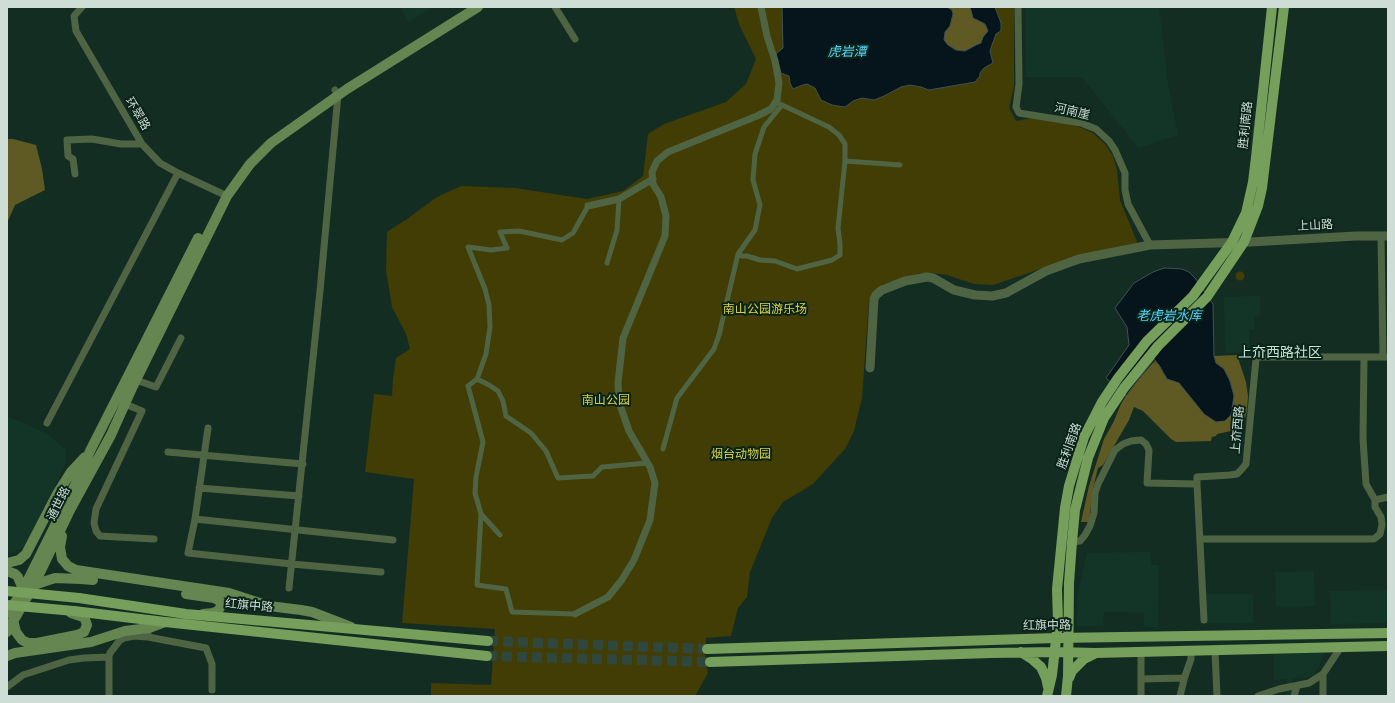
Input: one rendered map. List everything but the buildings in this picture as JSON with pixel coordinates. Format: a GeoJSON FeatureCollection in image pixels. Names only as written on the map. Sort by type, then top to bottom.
{"type":"FeatureCollection","features":[{"type":"Feature","properties":{"kind":"main road"},"geometry":{"type":"LineString","coordinates":[[70,611],[84,618],[87,625],[84,632],[78,635],[37,643],[28,643],[19,637],[9,613],[21,594],[82,471],[90,450],[224,194],[259,153],[337,92],[467,7]]}},
{"type":"Feature","properties":{"kind":"main road"},"geometry":{"type":"LineString","coordinates":[[337,92],[478,7]]}},
{"type":"Feature","properties":{"kind":"main road","name":"胜利南路"},"geometry":{"type":"LineString","coordinates":[[1047,694],[1052,675],[1058,622],[1057,589],[1065,508],[1069,486],[1084,437],[1102,402],[1118,378],[1147,341],[1193,296],[1229,245],[1246,213],[1253,182],[1272,7]]}},
{"type":"Feature","properties":{"kind":"main road","name":"胜利南路"},"geometry":{"type":"LineString","coordinates":[[1066,691],[1069,653],[1069,583],[1075,510],[1088,458],[1104,418],[1124,388],[1158,346],[1207,297],[1244,242],[1258,206],[1262,188],[1284,7]]}},
{"type":"Feature","properties":{"kind":"main road","name":"通世路"},"geometry":{"type":"LineString","coordinates":[[7,632],[9,613],[34,585],[70,510],[111,435],[134,383],[224,194]]}},
{"type":"Feature","properties":{"kind":"main road"},"geometry":{"type":"LineString","coordinates":[[7,563],[19,560],[26,554],[57,494],[71,472],[90,450]]}},
{"type":"Feature","properties":{"kind":"main road"},"geometry":{"type":"LineString","coordinates":[[70,510],[61,538],[60,552],[62,559],[68,566],[76,570],[229,593],[269,606],[312,612],[357,629]]}},
{"type":"Feature","properties":{"kind":"main road"},"geometry":{"type":"LineString","coordinates":[[7,571],[18,577],[22,587],[21,594]]}},
{"type":"Feature","properties":{"kind":"main road"},"geometry":{"type":"LineString","coordinates":[[34,585],[55,578],[81,579],[207,597],[221,602],[221,608],[213,613],[186,614]]}},
{"type":"Feature","properties":{"kind":"main road","name":"红旗中路"},"geometry":{"type":"LineString","coordinates":[[7,591],[79,598],[186,614],[488,641]]}},
{"type":"Feature","properties":{"kind":"main road","name":"红旗中路"},"geometry":{"type":"LineString","coordinates":[[9,613],[70,611],[487,656]]}},
{"type":"Feature","properties":{"kind":"main road"},"geometry":{"type":"LineString","coordinates":[[7,656],[15,653],[91,642],[125,631],[148,632],[165,622]]}},
{"type":"Feature","properties":{"kind":"main road","name":"红旗中路"},"geometry":{"type":"LineString","coordinates":[[707,649],[1056,638],[1388,633]]}},
{"type":"Feature","properties":{"kind":"main road"},"geometry":{"type":"LineString","coordinates":[[710,662],[1021,652],[1095,654],[1388,646]]}},
{"type":"Feature","properties":{"kind":"main road"},"geometry":{"type":"LineString","coordinates":[[1021,652],[1032,659],[1040,667],[1046,678],[1047,694]]}},
{"type":"Feature","properties":{"kind":"main road"},"geometry":{"type":"LineString","coordinates":[[1066,691],[1072,671],[1084,659],[1095,654]]}},
{"type":"Feature","properties":{"kind":"street","name":"环翠路"},"geometry":{"type":"LineString","coordinates":[[82,7],[74,16],[76,31],[142,144],[160,163],[224,194]]}},
{"type":"Feature","properties":{"kind":"street"},"geometry":{"type":"LineString","coordinates":[[555,7],[575,39]]}},
{"type":"Feature","properties":{"kind":"street"},"geometry":{"type":"LineString","coordinates":[[663,449],[677,398],[714,349],[719,335],[738,254],[754,230],[760,205],[753,180],[755,154],[764,127],[779,104],[778,78],[775,61],[761,7]]}},
{"type":"Feature","properties":{"kind":"street","name":"河南崖"},"geometry":{"type":"LineString","coordinates":[[1018,7],[1019,84],[1016,108],[1019,113],[1081,123],[1096,129],[1109,141],[1115,150],[1125,173],[1125,190],[1128,204],[1150,245]]}},
{"type":"Feature","properties":{"kind":"street"},"geometry":{"type":"LineString","coordinates":[[289,588],[320,291],[337,92]]}},
{"type":"Feature","properties":{"kind":"street"},"geometry":{"type":"LineString","coordinates":[[738,254],[760,260],[775,261],[797,269],[832,260],[840,255],[838,228],[845,162],[845,144],[839,136],[828,127],[779,104]]}},
{"type":"Feature","properties":{"kind":"street"},"geometry":{"type":"LineString","coordinates":[[653,179],[619,199],[588,206],[573,233],[562,240],[519,231],[500,232],[507,248],[491,250],[468,247],[489,305],[490,327],[486,354],[477,378],[468,386],[483,442],[476,477],[475,493],[481,514],[477,585],[506,589],[512,612],[579,613],[608,597],[622,580],[634,560],[650,520],[655,483],[648,463],[629,431],[619,402],[618,383],[623,338],[665,236],[666,216],[661,197],[653,184],[653,179],[652,172],[657,162],[668,152],[757,116],[779,104]]}},
{"type":"Feature","properties":{"kind":"street"},"geometry":{"type":"LineString","coordinates":[[75,174],[73,159],[68,156],[67,140],[92,139],[121,144],[142,144]]}},
{"type":"Feature","properties":{"kind":"street"},"geometry":{"type":"LineString","coordinates":[[845,162],[900,165]]}},
{"type":"Feature","properties":{"kind":"street"},"geometry":{"type":"LineString","coordinates":[[47,423],[178,172]]}},
{"type":"Feature","properties":{"kind":"street"},"geometry":{"type":"LineString","coordinates":[[607,263],[617,230],[619,199]]}},
{"type":"Feature","properties":{"kind":"street","name":"上山路"},"geometry":{"type":"LineString","coordinates":[[870,368],[873,302],[876,295],[882,290],[891,286],[927,277],[933,278],[954,290],[975,295],[992,296],[1006,293],[1046,271],[1079,259],[1150,245],[1229,245],[1244,242],[1356,236],[1385,236]]}},
{"type":"Feature","properties":{"kind":"street"},"geometry":{"type":"LineString","coordinates":[[1385,236],[1385,357]]}},
{"type":"Feature","properties":{"kind":"street"},"geometry":{"type":"LineString","coordinates":[[134,383],[156,387],[181,338]]}},
{"type":"Feature","properties":{"kind":"street","name":"上夼西路"},"geometry":{"type":"LineString","coordinates":[[1197,484],[1197,477],[1237,474],[1246,464],[1256,359],[1259,357],[1385,357]]}},
{"type":"Feature","properties":{"kind":"street"},"geometry":{"type":"LineString","coordinates":[[1200,540],[1374,539],[1380,534],[1385,525],[1375,507],[1374,500],[1366,484],[1363,439],[1364,357]]}},
{"type":"Feature","properties":{"kind":"street"},"geometry":{"type":"LineString","coordinates":[[477,378],[498,392],[503,401],[506,416],[531,433],[546,451],[558,478],[593,476],[602,467],[648,463]]}},
{"type":"Feature","properties":{"kind":"street"},"geometry":{"type":"LineString","coordinates":[[125,404],[142,411],[96,509],[94,523],[96,531],[100,536],[154,539]]}},
{"type":"Feature","properties":{"kind":"street"},"geometry":{"type":"LineString","coordinates":[[208,428],[195,519],[188,553],[381,572]]}},
{"type":"Feature","properties":{"kind":"street"},"geometry":{"type":"LineString","coordinates":[[1072,542],[1080,541],[1085,535],[1094,513],[1095,493],[1098,484],[1115,450],[1131,440],[1141,440],[1146,444],[1149,450],[1147,483],[1197,484],[1204,620]]}},
{"type":"Feature","properties":{"kind":"street"},"geometry":{"type":"LineString","coordinates":[[168,452],[303,464]]}},
{"type":"Feature","properties":{"kind":"street"},"geometry":{"type":"LineString","coordinates":[[199,488],[299,496]]}},
{"type":"Feature","properties":{"kind":"street"},"geometry":{"type":"LineString","coordinates":[[1374,500],[1388,496]]}},
{"type":"Feature","properties":{"kind":"street"},"geometry":{"type":"LineString","coordinates":[[481,514],[500,535]]}},
{"type":"Feature","properties":{"kind":"street"},"geometry":{"type":"LineString","coordinates":[[195,519],[393,540]]}},
{"type":"Feature","properties":{"kind":"street"},"geometry":{"type":"LineString","coordinates":[[108,696],[109,657],[120,640],[148,632],[206,648],[212,664],[212,690]]}},
{"type":"Feature","properties":{"kind":"street"},"geometry":{"type":"LineString","coordinates":[[1258,696],[1278,689],[1309,683],[1323,674],[1341,647]]}},
{"type":"Feature","properties":{"kind":"street"},"geometry":{"type":"LineString","coordinates":[[1180,696],[1184,678],[1191,659],[1191,651]]}},
{"type":"Feature","properties":{"kind":"street"},"geometry":{"type":"LineString","coordinates":[[1215,651],[1217,696]]}},
{"type":"Feature","properties":{"kind":"street"},"geometry":{"type":"LineString","coordinates":[[1141,652],[1141,696]]}},
{"type":"Feature","properties":{"kind":"street"},"geometry":{"type":"LineString","coordinates":[[7,686],[23,675],[69,660],[109,657]]}},
{"type":"Feature","properties":{"kind":"street"},"geometry":{"type":"LineString","coordinates":[[1323,674],[1323,696]]}},
{"type":"Feature","properties":{"kind":"street"},"geometry":{"type":"LineString","coordinates":[[1141,679],[1184,678]]}},
{"type":"Feature","properties":{"kind":"street"},"geometry":{"type":"LineString","coordinates":[[1294,696],[1297,686]]}},
{"type":"Feature","properties":{"kind":"shaded area"},"geometry":{"type":"Polygon","coordinates":[[[400,7],[432,7],[409,22],[400,7]]]}},
{"type":"Feature","properties":{"kind":"shaded area"},"geometry":{"type":"Polygon","coordinates":[[[947,7],[970,7],[973,18],[985,24],[988,31],[981,43],[965,51],[956,50],[948,45],[944,40],[944,35],[945,31],[950,26],[953,14],[947,7]]]}},
{"type":"Feature","properties":{"kind":"shaded area"},"geometry":{"type":"Polygon","coordinates":[[[1025,7],[1159,7],[1168,84],[1178,135],[1138,148],[1082,77],[1026,77],[1025,7]]]}},
{"type":"Feature","properties":{"kind":"shaded area"},"geometry":{"type":"Polygon","coordinates":[[[7,139],[13,139],[36,145],[45,190],[15,205],[7,223],[7,139]]]}},
{"type":"Feature","properties":{"kind":"shaded area"},"geometry":{"type":"Polygon","coordinates":[[[1260,296],[1260,316],[1254,317],[1255,330],[1249,330],[1249,352],[1225,353],[1224,297],[1260,296]]]}},
{"type":"Feature","properties":{"kind":"shaded area"},"geometry":{"type":"Polygon","coordinates":[[[1237,355],[1246,382],[1248,396],[1247,410],[1243,426],[1235,430],[1217,434],[1216,436],[1212,437],[1211,441],[1176,442],[1171,439],[1143,411],[1134,407],[1129,420],[1103,465],[1098,468],[1093,488],[1089,522],[1081,522],[1089,486],[1104,439],[1129,391],[1152,364],[1155,361],[1167,379],[1179,383],[1194,401],[1224,369],[1215,363],[1214,356],[1237,355]]]}},
{"type":"Feature","properties":{"kind":"shaded area"},"geometry":{"type":"Polygon","coordinates":[[[7,416],[48,434],[65,449],[66,463],[25,546],[7,554],[7,416]]]}},
{"type":"Feature","properties":{"kind":"shaded area"},"geometry":{"type":"Polygon","coordinates":[[[1151,552],[1151,565],[1159,565],[1158,627],[1144,627],[1144,613],[1104,612],[1103,626],[1077,626],[1077,597],[1087,553],[1151,552]]]}},
{"type":"Feature","properties":{"kind":"shaded area"},"geometry":{"type":"Polygon","coordinates":[[[1314,571],[1315,606],[1276,607],[1275,572],[1314,571]]]}},
{"type":"Feature","properties":{"kind":"shaded area"},"geometry":{"type":"Polygon","coordinates":[[[1388,590],[1388,623],[1331,624],[1330,591],[1388,590]]]}},
{"type":"Feature","properties":{"kind":"shaded area"},"geometry":{"type":"Polygon","coordinates":[[[1204,594],[1253,594],[1253,623],[1205,623],[1204,594]]]}},
{"type":"Feature","properties":{"kind":"shaded area"},"geometry":{"type":"Polygon","coordinates":[[[1325,652],[1314,676],[1293,679],[1292,694],[1290,696],[1283,696],[1287,694],[1287,679],[1274,680],[1274,654],[1325,652]]]}},
{"type":"Feature","properties":{"kind":"green space","name":"南山公园"},"geometry":{"type":"Polygon","coordinates":[[[734,7],[1014,7],[1014,87],[1009,108],[1016,121],[1034,118],[1077,126],[1093,133],[1105,144],[1113,156],[1117,170],[1120,200],[1138,244],[1085,254],[993,285],[974,284],[947,275],[932,273],[920,273],[883,284],[869,300],[862,398],[854,431],[845,449],[813,484],[783,502],[772,518],[750,572],[747,597],[738,608],[731,636],[706,638],[705,655],[708,673],[695,696],[431,696],[431,683],[491,685],[495,629],[402,623],[414,479],[365,472],[374,394],[392,396],[396,358],[410,349],[406,334],[392,307],[386,270],[387,232],[437,197],[461,186],[515,188],[587,199],[623,191],[643,176],[648,134],[664,124],[726,102],[746,84],[756,59],[739,24],[734,7]]]}},
{"type":"Feature","properties":{"kind":"green space"},"geometry":{"type":"Polygon","coordinates":[[[1238,272],[1242,272],[1244,276],[1242,280],[1238,280],[1236,278],[1236,274],[1238,272]]]}},
{"type":"Feature","properties":{"kind":"water","name":"虎岩潭"},"geometry":{"type":"Polygon","coordinates":[[[782,7],[947,7],[952,10],[953,14],[950,26],[945,32],[944,40],[948,45],[956,50],[965,51],[981,43],[983,37],[988,31],[985,24],[973,18],[970,7],[995,7],[1001,23],[1001,31],[996,34],[990,51],[993,63],[984,68],[975,82],[929,90],[910,85],[901,87],[874,100],[862,98],[853,101],[845,107],[832,105],[821,100],[815,88],[807,84],[793,89],[789,76],[781,73],[776,54],[783,48],[782,7]]]}},
{"type":"Feature","properties":{"kind":"water","name":"老虎岩水库"},"geometry":{"type":"Polygon","coordinates":[[[1164,268],[1182,269],[1189,272],[1213,304],[1214,356],[1216,363],[1224,369],[1230,381],[1234,396],[1231,415],[1225,421],[1216,422],[1204,414],[1179,383],[1167,379],[1154,359],[1126,396],[1106,378],[1129,345],[1127,327],[1115,308],[1134,283],[1153,272],[1164,268]]]}},
{"type":"Feature","properties":{"kind":"tunnel"},"geometry":{"type":"LineString","coordinates":[[488,641],[707,649]]}},
{"type":"Feature","properties":{"kind":"tunnel"},"geometry":{"type":"LineString","coordinates":[[487,656],[710,662]]}},
{"type":"Feature","properties":{"kind":"district","name":"上夼西路社区"},"geometry":{"type":"Point","coordinates":[1280,353]}},
{"type":"Feature","properties":{"kind":"park label","name":"南山公园游乐场"},"geometry":{"type":"Point","coordinates":[765,310]}},
{"type":"Feature","properties":{"kind":"park label","name":"烟台动物园"},"geometry":{"type":"Point","coordinates":[741,455]}}]}
